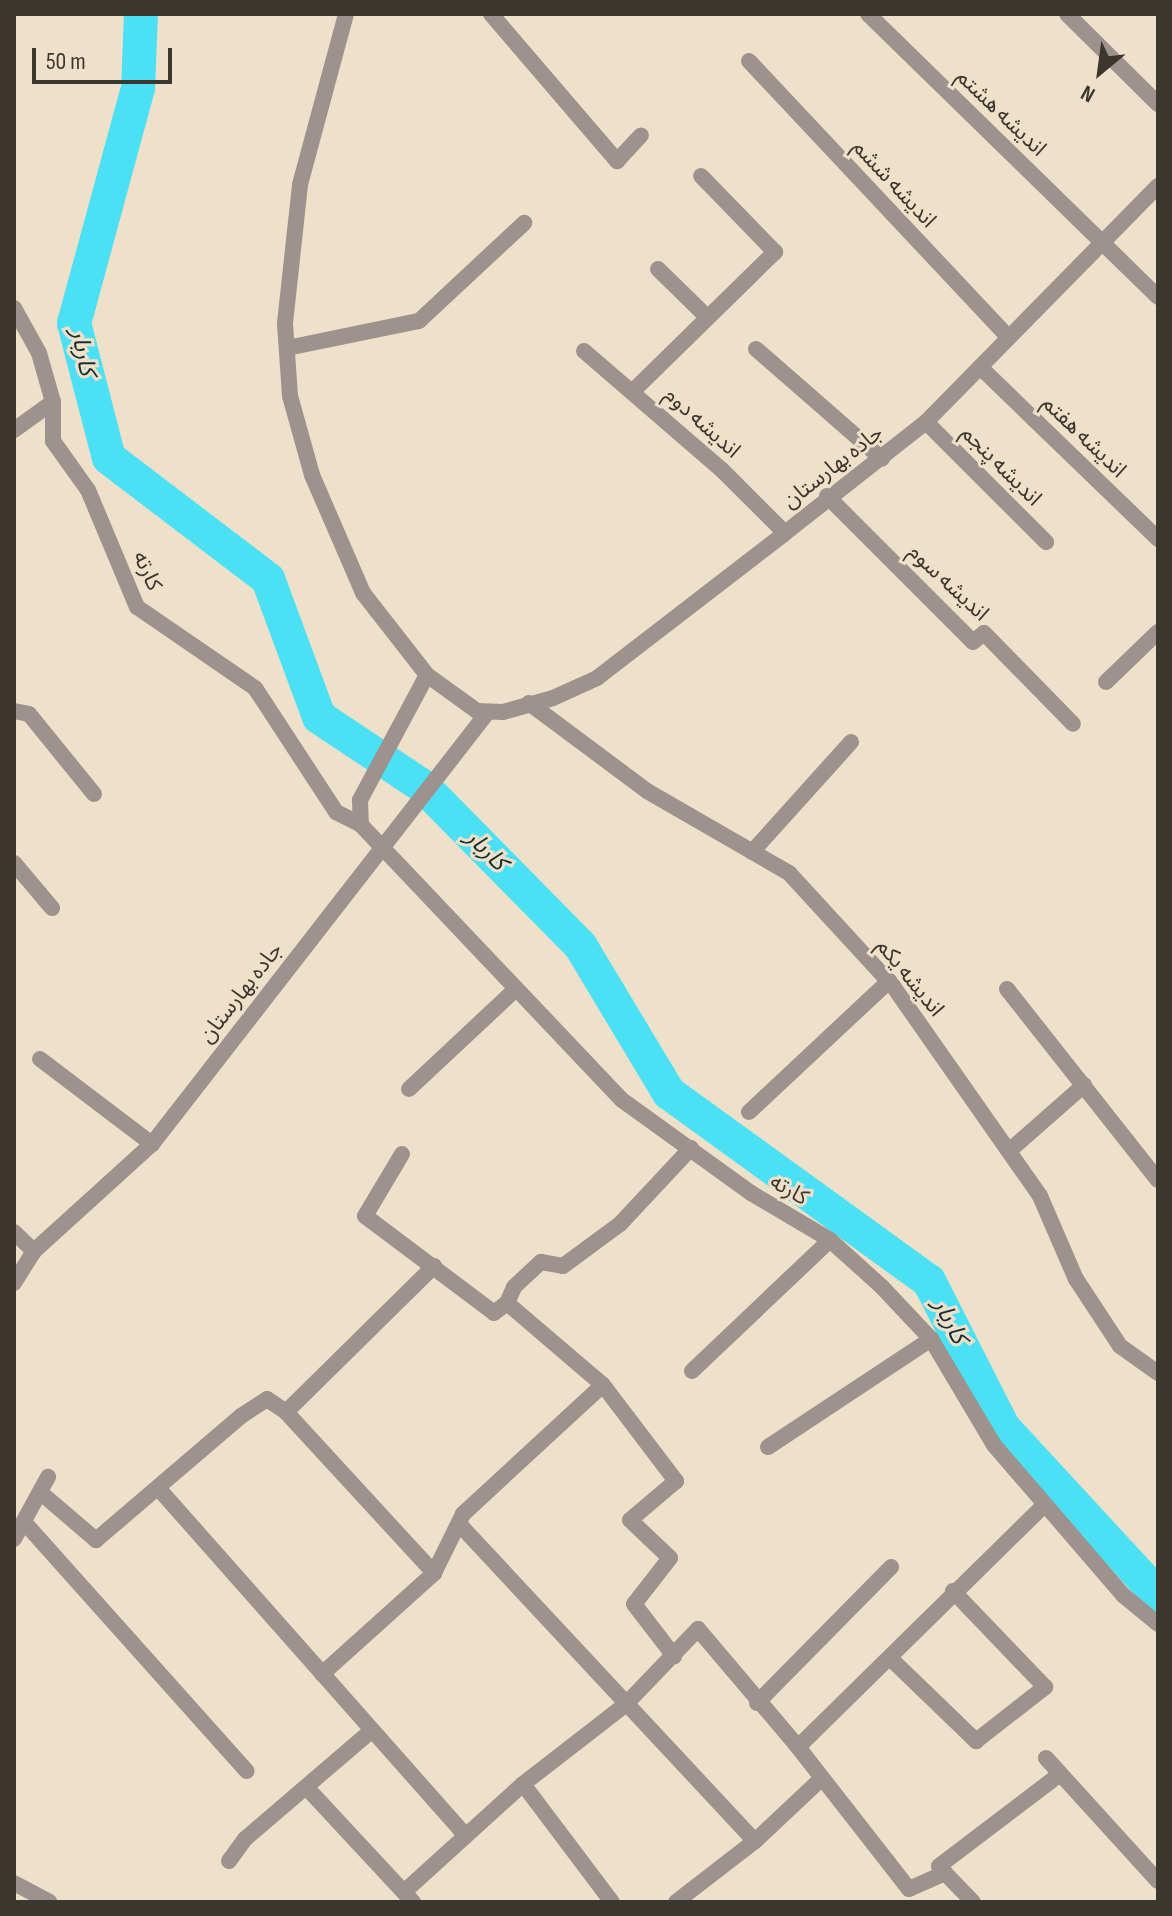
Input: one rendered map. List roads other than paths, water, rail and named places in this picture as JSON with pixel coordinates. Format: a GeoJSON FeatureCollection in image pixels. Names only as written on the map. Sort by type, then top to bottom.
{"type":"FeatureCollection","features":[{"type":"Feature","properties":{"kind":"street"},"geometry":{"type":"LineString","coordinates":[[346,14],[300,185],[287,348],[290,396],[312,475],[340,546],[363,593],[427,675],[446,690],[487,713]]}},
{"type":"Feature","properties":{"kind":"street"},"geometry":{"type":"LineString","coordinates":[[491,14],[617,161],[641,135]]}},
{"type":"Feature","properties":{"kind":"street","name":"اندیشه هشتم"},"geometry":{"type":"LineString","coordinates":[[868,14],[1158,297]]}},
{"type":"Feature","properties":{"kind":"street"},"geometry":{"type":"LineString","coordinates":[[1067,14],[1158,104]]}},
{"type":"Feature","properties":{"kind":"street","name":"اندیشه ششم"},"geometry":{"type":"LineString","coordinates":[[749,61],[1008,337]]}},
{"type":"Feature","properties":{"kind":"street"},"geometry":{"type":"LineString","coordinates":[[633,391],[775,252],[701,176]]}},
{"type":"Feature","properties":{"kind":"street","name":"جاده بهارستان"},"geometry":{"type":"LineString","coordinates":[[14,1283],[34,1251],[152,1144],[406,813],[487,713],[529,703],[597,678],[785,533],[827,496],[882,459],[926,422],[1157,190]]}},
{"type":"Feature","properties":{"kind":"street"},"geometry":{"type":"LineString","coordinates":[[287,348],[419,321],[524,223]]}},
{"type":"Feature","properties":{"kind":"street"},"geometry":{"type":"LineString","coordinates":[[658,269],[707,317]]}},
{"type":"Feature","properties":{"kind":"street","name":"کارته"},"geometry":{"type":"LineString","coordinates":[[14,308],[39,353],[53,402],[53,441],[88,490],[137,607],[255,688],[336,812],[361,825],[382,846],[622,1100],[751,1193],[830,1240],[931,1339],[994,1445],[1123,1595],[1158,1624]]}},
{"type":"Feature","properties":{"kind":"street"},"geometry":{"type":"LineString","coordinates":[[756,349],[882,459]]}},
{"type":"Feature","properties":{"kind":"street","name":"اندیشه دوم"},"geometry":{"type":"LineString","coordinates":[[584,351],[633,391],[785,533]]}},
{"type":"Feature","properties":{"kind":"street","name":"اندیشه هفتم"},"geometry":{"type":"LineString","coordinates":[[980,367],[1158,539]]}},
{"type":"Feature","properties":{"kind":"street"},"geometry":{"type":"LineString","coordinates":[[14,430],[53,402]]}},
{"type":"Feature","properties":{"kind":"street","name":"اندیشه پنجم"},"geometry":{"type":"LineString","coordinates":[[926,422],[1046,542]]}},
{"type":"Feature","properties":{"kind":"street","name":"اندیشه سوم"},"geometry":{"type":"LineString","coordinates":[[827,496],[973,642],[984,633],[1073,724]]}},
{"type":"Feature","properties":{"kind":"street"},"geometry":{"type":"LineString","coordinates":[[1106,682],[1158,632]]}},
{"type":"Feature","properties":{"kind":"street"},"geometry":{"type":"LineString","coordinates":[[361,825],[360,800],[391,737],[427,675]]}},
{"type":"Feature","properties":{"kind":"street","name":"اندیشه یکم"},"geometry":{"type":"LineString","coordinates":[[529,703],[647,791],[789,873],[889,981],[1040,1196],[1076,1279],[1120,1346],[1158,1373]]}},
{"type":"Feature","properties":{"kind":"street"},"geometry":{"type":"LineString","coordinates":[[14,711],[29,714],[94,794]]}},
{"type":"Feature","properties":{"kind":"street"},"geometry":{"type":"LineString","coordinates":[[752,852],[851,742]]}},
{"type":"Feature","properties":{"kind":"street"},"geometry":{"type":"LineString","coordinates":[[14,863],[52,908]]}},
{"type":"Feature","properties":{"kind":"street"},"geometry":{"type":"LineString","coordinates":[[749,1112],[889,981]]}},
{"type":"Feature","properties":{"kind":"street"},"geometry":{"type":"LineString","coordinates":[[409,1089],[516,989]]}},
{"type":"Feature","properties":{"kind":"street"},"geometry":{"type":"LineString","coordinates":[[1007,989],[1158,1180]]}},
{"type":"Feature","properties":{"kind":"street"},"geometry":{"type":"LineString","coordinates":[[40,1059],[152,1144]]}},
{"type":"Feature","properties":{"kind":"street"},"geometry":{"type":"LineString","coordinates":[[1009,1151],[1084,1085]]}},
{"type":"Feature","properties":{"kind":"street"},"geometry":{"type":"LineString","coordinates":[[402,1154],[365,1216],[494,1313],[507,1303],[514,1287],[541,1262],[563,1266],[620,1224],[691,1148]]}},
{"type":"Feature","properties":{"kind":"street"},"geometry":{"type":"LineString","coordinates":[[14,1232],[34,1251]]}},
{"type":"Feature","properties":{"kind":"street"},"geometry":{"type":"LineString","coordinates":[[692,1371],[830,1240]]}},
{"type":"Feature","properties":{"kind":"street"},"geometry":{"type":"LineString","coordinates":[[286,1412],[434,1266]]}},
{"type":"Feature","properties":{"kind":"street"},"geometry":{"type":"LineString","coordinates":[[507,1303],[603,1385],[676,1481],[630,1520],[670,1558],[634,1604],[674,1656]]}},
{"type":"Feature","properties":{"kind":"street"},"geometry":{"type":"LineString","coordinates":[[768,1447],[931,1339]]}},
{"type":"Feature","properties":{"kind":"street"},"geometry":{"type":"LineString","coordinates":[[322,1674],[434,1573],[439,1554],[461,1526],[463,1514],[603,1385]]}},
{"type":"Feature","properties":{"kind":"street"},"geometry":{"type":"LineString","coordinates":[[14,1539],[44,1484],[96,1540],[267,1399],[286,1412],[434,1573]]}},
{"type":"Feature","properties":{"kind":"street"},"geometry":{"type":"LineString","coordinates":[[159,1489],[465,1835]]}},
{"type":"Feature","properties":{"kind":"street"},"geometry":{"type":"LineString","coordinates":[[798,1747],[890,1658],[953,1591],[1044,1505]]}},
{"type":"Feature","properties":{"kind":"street"},"geometry":{"type":"LineString","coordinates":[[24,1522],[247,1771]]}},
{"type":"Feature","properties":{"kind":"street"},"geometry":{"type":"LineString","coordinates":[[461,1526],[755,1841]]}},
{"type":"Feature","properties":{"kind":"street"},"geometry":{"type":"LineString","coordinates":[[757,1703],[891,1567]]}},
{"type":"Feature","properties":{"kind":"street"},"geometry":{"type":"LineString","coordinates":[[890,1658],[976,1741],[1045,1687],[953,1591]]}},
{"type":"Feature","properties":{"kind":"street"},"geometry":{"type":"LineString","coordinates":[[307,1788],[409,1896],[465,1835],[523,1784],[626,1704],[698,1629],[757,1703],[798,1747],[909,1889],[945,1873]]}},
{"type":"Feature","properties":{"kind":"street"},"geometry":{"type":"LineString","coordinates":[[229,1861],[245,1839],[372,1730]]}},
{"type":"Feature","properties":{"kind":"street"},"geometry":{"type":"LineString","coordinates":[[1046,1758],[1158,1881]]}},
{"type":"Feature","properties":{"kind":"street"},"geometry":{"type":"LineString","coordinates":[[973,1902],[939,1866],[1059,1775]]}},
{"type":"Feature","properties":{"kind":"street"},"geometry":{"type":"LineString","coordinates":[[676,1902],[755,1841],[821,1779]]}},
{"type":"Feature","properties":{"kind":"street"},"geometry":{"type":"LineString","coordinates":[[523,1784],[612,1902]]}},
{"type":"Feature","properties":{"kind":"street"},"geometry":{"type":"LineString","coordinates":[[14,1883],[49,1902]]}},
{"type":"Feature","properties":{"kind":"waterway","name":"کاربار"},"geometry":{"type":"LineString","coordinates":[[141,14],[138,88],[74,323],[109,458],[268,579],[319,717],[424,787],[580,945],[669,1093],[929,1281],[1003,1427],[1158,1595]]}}]}
